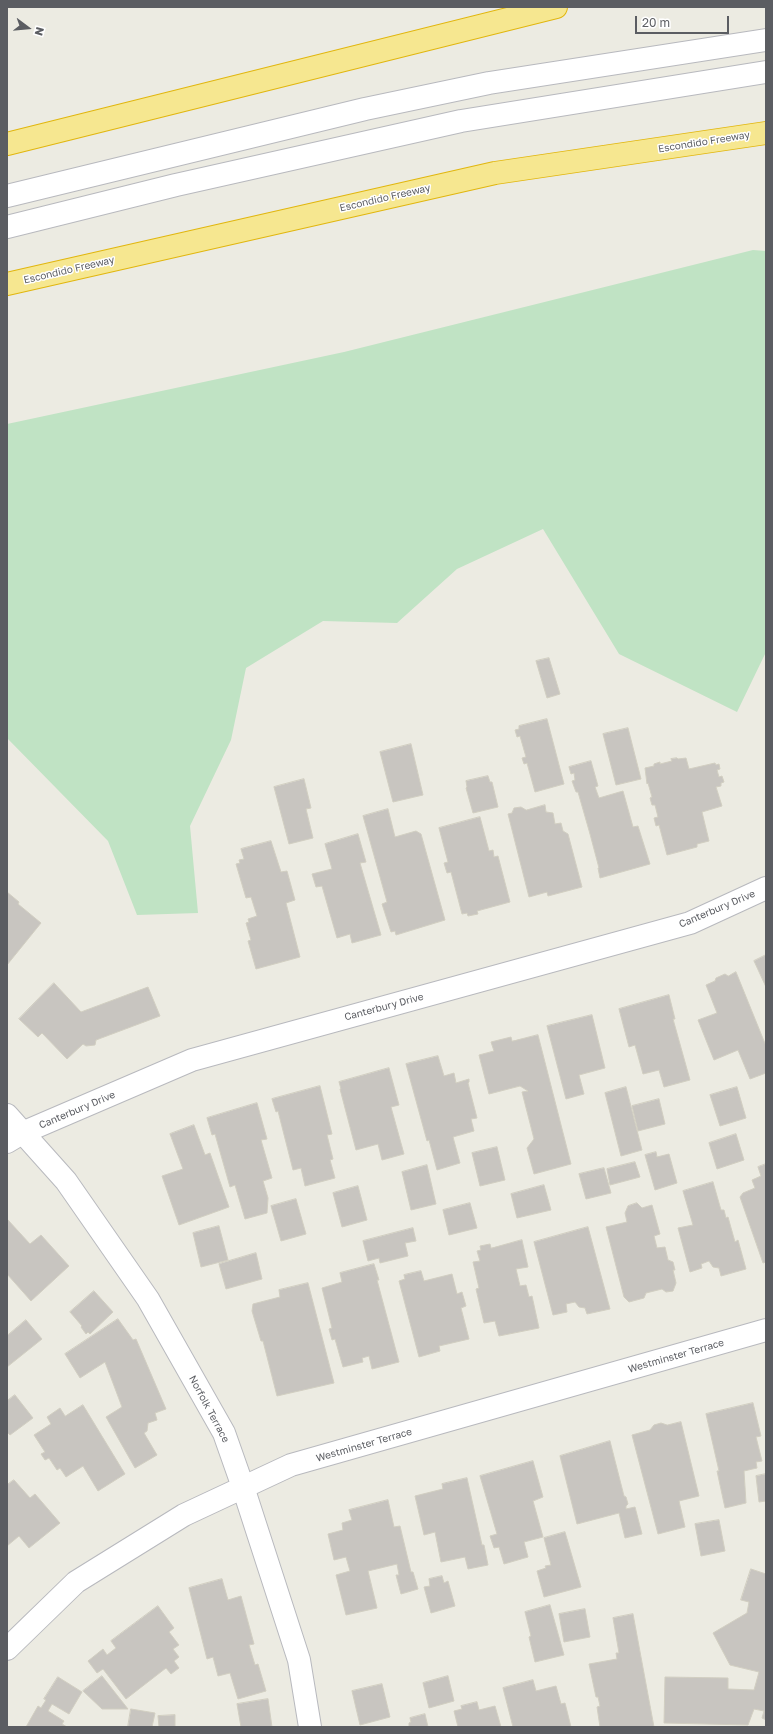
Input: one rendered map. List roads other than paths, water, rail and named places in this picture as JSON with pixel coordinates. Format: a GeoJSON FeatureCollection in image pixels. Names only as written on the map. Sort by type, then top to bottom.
{"type":"FeatureCollection","features":[{"type":"Feature","properties":{"kind":"highway"},"geometry":{"type":"LineString","coordinates":[[7,144],[556,7]]}},
{"type":"Feature","properties":{"kind":"highway","name":"Escondido Freeway"},"geometry":{"type":"LineString","coordinates":[[7,284],[495,174],[766,133]]}},
{"type":"Feature","properties":{"kind":"street"},"geometry":{"type":"LineString","coordinates":[[7,196],[365,109],[489,83],[766,40]]}},
{"type":"Feature","properties":{"kind":"street"},"geometry":{"type":"LineString","coordinates":[[7,227],[176,185],[461,121],[766,72]]}},
{"type":"Feature","properties":{"kind":"street","name":"Canterbury Drive"},"geometry":{"type":"LineString","coordinates":[[15,1138],[192,1060],[690,923],[766,888]]}},
{"type":"Feature","properties":{"kind":"street","name":"Norfolk Terrace"},"geometry":{"type":"LineString","coordinates":[[7,1115],[15,1138],[66,1181],[148,1299],[224,1432],[299,1660],[310,1727]]}},
{"type":"Feature","properties":{"kind":"street","name":"Westminster Terrace"},"geometry":{"type":"LineString","coordinates":[[7,1649],[76,1582],[184,1515],[291,1466],[766,1330]]}}]}
